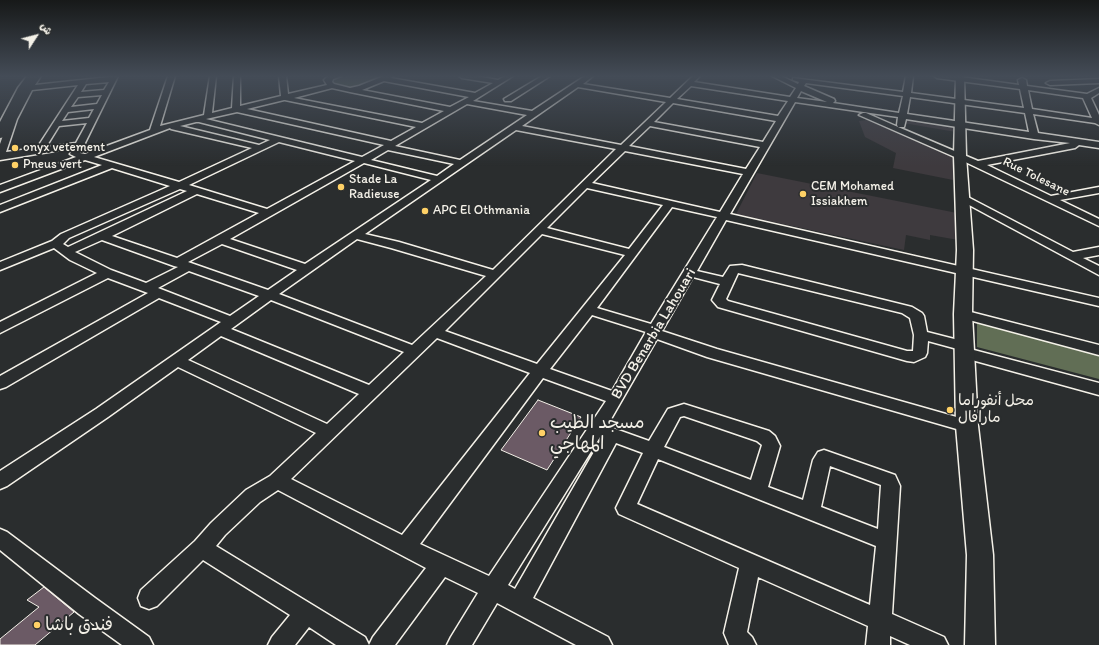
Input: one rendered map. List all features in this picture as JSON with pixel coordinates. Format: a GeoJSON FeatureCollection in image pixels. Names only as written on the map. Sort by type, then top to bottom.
{"type":"FeatureCollection","features":[{"type":"Feature","properties":{"kind":"highway"},"geometry":{"type":"LineString","coordinates":[[0,134],[14,106]]}},
{"type":"Feature","properties":{"kind":"main road"},"geometry":{"type":"LineString","coordinates":[[960,106],[960,156],[965,271],[964,314],[967,426],[980,555],[980,645]]}},
{"type":"Feature","properties":{"kind":"street"},"geometry":{"type":"LineString","coordinates":[[20,106],[13,119],[0,157],[79,145]]}},
{"type":"Feature","properties":{"kind":"street"},"geometry":{"type":"LineString","coordinates":[[40,150],[68,106]]}},
{"type":"Feature","properties":{"kind":"street"},"geometry":{"type":"LineString","coordinates":[[65,110],[98,106]]}},
{"type":"Feature","properties":{"kind":"street"},"geometry":{"type":"LineString","coordinates":[[99,106],[75,154],[269,212]]}},
{"type":"Feature","properties":{"kind":"street"},"geometry":{"type":"LineString","coordinates":[[154,131],[162,106]]}},
{"type":"Feature","properties":{"kind":"street"},"geometry":{"type":"LineString","coordinates":[[208,116],[209,106]]}},
{"type":"Feature","properties":{"kind":"street"},"geometry":{"type":"LineString","coordinates":[[0,189],[168,126],[249,106]]}},
{"type":"Feature","properties":{"kind":"street"},"geometry":{"type":"LineString","coordinates":[[325,106],[424,126]]}},
{"type":"Feature","properties":{"kind":"street"},"geometry":{"type":"LineString","coordinates":[[432,106],[452,110]]}},
{"type":"Feature","properties":{"kind":"street"},"geometry":{"type":"LineString","coordinates":[[0,383],[153,290],[183,264],[220,240],[459,106]]}},
{"type":"Feature","properties":{"kind":"street"},"geometry":{"type":"LineString","coordinates":[[490,106],[533,114]]}},
{"type":"Feature","properties":{"kind":"street"},"geometry":{"type":"LineString","coordinates":[[2,481],[178,361],[306,269],[357,236],[545,106]]}},
{"type":"Feature","properties":{"kind":"street"},"geometry":{"type":"LineString","coordinates":[[149,598],[202,548],[218,529],[253,496],[277,482],[495,275],[664,106]]}},
{"type":"Feature","properties":{"kind":"street"},"geometry":{"type":"LineString","coordinates":[[706,106],[781,119]]}},
{"type":"Feature","properties":{"kind":"street","name":"BVD Benarbia Lahouari"},"geometry":{"type":"LineString","coordinates":[[459,645],[493,589],[604,432],[616,399],[654,331],[690,274],[723,215],[788,106]]}},
{"type":"Feature","properties":{"kind":"street","name":"Rue Tolesane"},"geometry":{"type":"LineString","coordinates":[[867,106],[900,130],[978,164],[1099,223]]}},
{"type":"Feature","properties":{"kind":"street"},"geometry":{"type":"LineString","coordinates":[[878,106],[902,115],[1099,145]]}},
{"type":"Feature","properties":{"kind":"street"},"geometry":{"type":"LineString","coordinates":[[900,130],[904,106]]}},
{"type":"Feature","properties":{"kind":"street"},"geometry":{"type":"LineString","coordinates":[[995,106],[1098,122]]}},
{"type":"Feature","properties":{"kind":"street"},"geometry":{"type":"LineString","coordinates":[[1027,106],[1034,136]]}},
{"type":"Feature","properties":{"kind":"street"},"geometry":{"type":"LineString","coordinates":[[1091,106],[1098,122]]}},
{"type":"Feature","properties":{"kind":"street"},"geometry":{"type":"LineString","coordinates":[[236,109],[461,163]]}},
{"type":"Feature","properties":{"kind":"street"},"geometry":{"type":"LineString","coordinates":[[196,119],[364,159],[439,179]]}},
{"type":"Feature","properties":{"kind":"street"},"geometry":{"type":"LineString","coordinates":[[56,124],[92,120]]}},
{"type":"Feature","properties":{"kind":"street"},"geometry":{"type":"LineString","coordinates":[[647,122],[765,145]]}},
{"type":"Feature","properties":{"kind":"street"},"geometry":{"type":"LineString","coordinates":[[168,126],[261,148]]}},
{"type":"Feature","properties":{"kind":"street"},"geometry":{"type":"LineString","coordinates":[[514,127],[749,172]]}},
{"type":"Feature","properties":{"kind":"street"},"geometry":{"type":"LineString","coordinates":[[0,266],[56,242],[65,236],[179,186],[279,139]]}},
{"type":"Feature","properties":{"kind":"street"},"geometry":{"type":"LineString","coordinates":[[978,164],[1085,144]]}},
{"type":"Feature","properties":{"kind":"street"},"geometry":{"type":"LineString","coordinates":[[0,209],[111,165]]}},
{"type":"Feature","properties":{"kind":"street"},"geometry":{"type":"LineString","coordinates":[[585,184],[1099,302]]}},
{"type":"Feature","properties":{"kind":"street"},"geometry":{"type":"LineString","coordinates":[[1050,199],[1099,190]]}},
{"type":"Feature","properties":{"kind":"street"},"geometry":{"type":"LineString","coordinates":[[66,252],[196,191]]}},
{"type":"Feature","properties":{"kind":"street"},"geometry":{"type":"LineString","coordinates":[[962,197],[1099,271]]}},
{"type":"Feature","properties":{"kind":"street"},"geometry":{"type":"LineString","coordinates":[[406,546],[670,203]]}},
{"type":"Feature","properties":{"kind":"street"},"geometry":{"type":"LineString","coordinates":[[540,230],[632,253]]}},
{"type":"Feature","properties":{"kind":"street"},"geometry":{"type":"LineString","coordinates":[[102,236],[270,295],[415,351]]}},
{"type":"Feature","properties":{"kind":"street"},"geometry":{"type":"LineString","coordinates":[[357,236],[395,245],[495,275]]}},
{"type":"Feature","properties":{"kind":"street"},"geometry":{"type":"LineString","coordinates":[[220,240],[306,269]]}},
{"type":"Feature","properties":{"kind":"street"},"geometry":{"type":"LineString","coordinates":[[56,242],[57,245],[66,252],[107,273],[232,322]]}},
{"type":"Feature","properties":{"kind":"street"},"geometry":{"type":"LineString","coordinates":[[1073,256],[1099,251]]}},
{"type":"Feature","properties":{"kind":"street"},"geometry":{"type":"LineString","coordinates":[[734,269],[742,269],[907,310],[917,316],[921,335],[920,353],[914,358],[723,304],[719,300],[734,269]]}},
{"type":"Feature","properties":{"kind":"street"},"geometry":{"type":"LineString","coordinates":[[0,328],[107,273]]}},
{"type":"Feature","properties":{"kind":"street"},"geometry":{"type":"LineString","coordinates":[[690,274],[727,282]]}},
{"type":"Feature","properties":{"kind":"street"},"geometry":{"type":"LineString","coordinates":[[589,310],[654,331],[712,353],[967,426]]}},
{"type":"Feature","properties":{"kind":"street"},"geometry":{"type":"LineString","coordinates":[[964,314],[1099,350]]}},
{"type":"Feature","properties":{"kind":"street"},"geometry":{"type":"LineString","coordinates":[[220,330],[371,392]]}},
{"type":"Feature","properties":{"kind":"street"},"geometry":{"type":"LineString","coordinates":[[435,332],[616,399]]}},
{"type":"Feature","properties":{"kind":"street"},"geometry":{"type":"LineString","coordinates":[[921,335],[966,350],[1099,389]]}},
{"type":"Feature","properties":{"kind":"street"},"geometry":{"type":"LineString","coordinates":[[178,361],[329,432]]}},
{"type":"Feature","properties":{"kind":"street"},"geometry":{"type":"LineString","coordinates":[[757,491],[771,446],[769,441],[763,436],[684,410],[679,410],[674,413],[653,450],[626,508],[936,645]]}},
{"type":"Feature","properties":{"kind":"street"},"geometry":{"type":"LineString","coordinates":[[519,603],[604,432],[886,541]]}},
{"type":"Feature","properties":{"kind":"street"},"geometry":{"type":"LineString","coordinates":[[810,511],[824,457],[888,480],[891,486],[886,541],[882,620],[878,645]]}},
{"type":"Feature","properties":{"kind":"street"},"geometry":{"type":"LineString","coordinates":[[277,482],[441,565],[493,589],[600,645]]}},
{"type":"Feature","properties":{"kind":"street"},"geometry":{"type":"LineString","coordinates":[[0,538],[87,606],[141,645]]}},
{"type":"Feature","properties":{"kind":"street"},"geometry":{"type":"LineString","coordinates":[[202,548],[306,613],[350,643]]}},
{"type":"Feature","properties":{"kind":"street"},"geometry":{"type":"LineString","coordinates":[[744,645],[739,642],[735,633],[751,563]]}},
{"type":"Feature","properties":{"kind":"street"},"geometry":{"type":"LineString","coordinates":[[380,645],[441,565]]}},
{"type":"Feature","properties":{"kind":"street"},"geometry":{"type":"LineString","coordinates":[[280,645],[306,613]]}},
{"type":"Feature","properties":{"kind":"shaded area"},"geometry":{"type":"Polygon","coordinates":[[[905,117],[957,126],[956,132],[903,123],[905,117]]]}},
{"type":"Feature","properties":{"kind":"shaded area"},"geometry":{"type":"Polygon","coordinates":[[[867,120],[953,157],[953,180],[893,168],[896,153],[865,137],[859,121],[867,120]]]}},
{"type":"Feature","properties":{"kind":"shaded area","name":"CEM Mohamed Issiakhem"},"geometry":{"type":"Polygon","coordinates":[[[757,173],[962,214],[964,241],[930,235],[930,240],[906,235],[904,250],[736,214],[757,173]]]}},
{"type":"Feature","properties":{"kind":"green space"},"geometry":{"type":"Polygon","coordinates":[[[977,321],[1099,353],[1099,379],[977,347],[977,321]]]}},
{"type":"Feature","properties":{"kind":"building","name":"مسجد الطيب المهاجي"},"geometry":{"type":"Polygon","coordinates":[[[538,400],[581,417],[547,470],[501,450],[538,400]]]}},
{"type":"Feature","properties":{"kind":"building","name":"فندق باشا"},"geometry":{"type":"Polygon","coordinates":[[[44,587],[74,612],[35,645],[0,645],[0,639],[39,607],[27,600],[44,587]]]}},
{"type":"Feature","properties":{"kind":"place","name":"onyx vetement"},"geometry":{"type":"Point","coordinates":[15,148]}},
{"type":"Feature","properties":{"kind":"place","name":"Pneus vert"},"geometry":{"type":"Point","coordinates":[15,165]}},
{"type":"Feature","properties":{"kind":"place","name":"Stade La Radieuse"},"geometry":{"type":"Point","coordinates":[341,187]}},
{"type":"Feature","properties":{"kind":"place","name":"CEM Mohamed Issiakhem"},"geometry":{"type":"Point","coordinates":[803,194]}},
{"type":"Feature","properties":{"kind":"place","name":"APC El Othmania"},"geometry":{"type":"Point","coordinates":[425,211]}},
{"type":"Feature","properties":{"kind":"place","name":"محل أنفوراما مارافال"},"geometry":{"type":"Point","coordinates":[950,410]}},
{"type":"Feature","properties":{"kind":"place","name":"مسجد الطيب المهاجي"},"geometry":{"type":"Point","coordinates":[542,433]}},
{"type":"Feature","properties":{"kind":"place","name":"فندق باشا"},"geometry":{"type":"Point","coordinates":[37,625]}}]}
